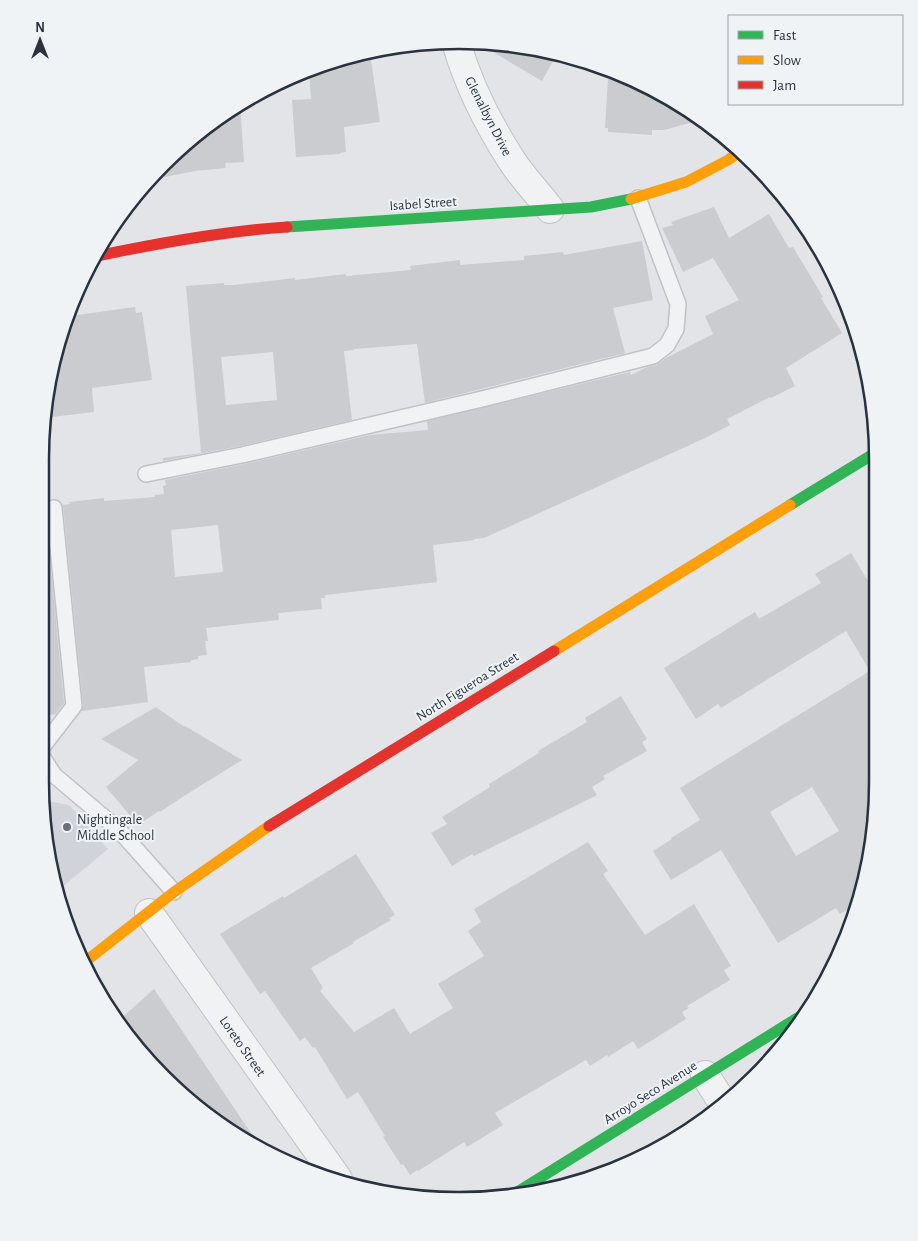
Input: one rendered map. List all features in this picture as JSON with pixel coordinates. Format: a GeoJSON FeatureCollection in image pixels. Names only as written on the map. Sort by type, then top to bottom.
{"type":"FeatureCollection","features":[{"type":"Feature","properties":{"kind":"street","name":"Glenalbyn Drive"},"geometry":{"type":"LineString","coordinates":[[458,49],[486,117],[513,162],[550,209]]}},
{"type":"Feature","properties":{"kind":"street","name":"Isabel Street"},"geometry":{"type":"LineString","coordinates":[[104,255],[148,245],[259,229],[591,207],[638,198],[686,182],[734,156]]}},
{"type":"Feature","properties":{"kind":"street","name":"North Figueroa Street"},"geometry":{"type":"LineString","coordinates":[[89,959],[174,892],[278,820],[869,457]]}},
{"type":"Feature","properties":{"kind":"street","name":"Loreto Street"},"geometry":{"type":"LineString","coordinates":[[150,912],[332,1172]]}},
{"type":"Feature","properties":{"kind":"street","name":"Arroyo Seco Avenue"},"geometry":{"type":"LineString","coordinates":[[526,1187],[792,1021]]}},
{"type":"Feature","properties":{"kind":"street"},"geometry":{"type":"LineString","coordinates":[[705,1075],[720,1098]]}},
{"type":"Feature","properties":{"kind":"lane"},"geometry":{"type":"LineString","coordinates":[[146,474],[482,399],[653,356],[667,345],[676,329],[678,304],[638,198]]}},
{"type":"Feature","properties":{"kind":"lane"},"geometry":{"type":"LineString","coordinates":[[49,740],[74,706],[54,508]]}},
{"type":"Feature","properties":{"kind":"lane"},"geometry":{"type":"LineString","coordinates":[[49,767],[54,775],[119,830],[174,892]]}},
{"type":"Feature","properties":{"kind":"shaded area","name":"Nightingale Middle School"},"geometry":{"type":"Polygon","coordinates":[[[50,799],[52,802],[69,805],[108,849],[63,887],[52,836],[50,799]]]}},
{"type":"Feature","properties":{"kind":"building"},"geometry":{"type":"Polygon","coordinates":[[[490,50],[513,52],[553,60],[542,81],[490,50]]]}},
{"type":"Feature","properties":{"kind":"building"},"geometry":{"type":"Polygon","coordinates":[[[371,60],[380,122],[344,127],[346,152],[296,157],[292,100],[311,99],[309,77],[332,70],[341,69],[340,67],[371,60]]]}},
{"type":"Feature","properties":{"kind":"building"},"geometry":{"type":"Polygon","coordinates":[[[608,79],[640,91],[693,122],[664,130],[652,130],[652,135],[608,132],[608,128],[605,128],[608,79]]]}},
{"type":"Feature","properties":{"kind":"building"},"geometry":{"type":"Polygon","coordinates":[[[241,112],[244,162],[225,163],[226,168],[195,171],[161,178],[209,134],[241,112]]]}},
{"type":"Feature","properties":{"kind":"building"},"geometry":{"type":"Polygon","coordinates":[[[714,207],[729,238],[769,214],[789,248],[793,247],[842,333],[786,368],[795,386],[727,419],[730,425],[703,439],[484,538],[433,545],[437,582],[325,595],[325,598],[321,598],[322,609],[278,613],[279,620],[206,628],[208,641],[205,641],[207,655],[198,656],[198,659],[191,660],[191,662],[144,667],[148,702],[82,711],[83,705],[63,505],[70,504],[69,502],[104,498],[104,501],[155,497],[155,495],[164,494],[163,486],[166,485],[165,480],[370,435],[428,430],[427,421],[630,372],[631,375],[656,365],[713,334],[705,316],[739,300],[713,258],[683,272],[662,228],[673,225],[671,222],[714,207]],[[218,525],[171,530],[175,577],[223,572],[218,525]]]}},
{"type":"Feature","properties":{"kind":"building"},"geometry":{"type":"Polygon","coordinates":[[[642,241],[653,300],[613,308],[625,353],[425,403],[417,344],[344,351],[352,420],[240,446],[163,461],[163,458],[201,453],[186,286],[224,283],[224,285],[234,285],[295,278],[295,280],[346,274],[346,276],[411,270],[410,266],[460,260],[460,265],[524,260],[524,256],[563,252],[564,255],[642,241]],[[273,352],[221,357],[226,405],[277,400],[273,352]]]}},
{"type":"Feature","properties":{"kind":"building"},"geometry":{"type":"Polygon","coordinates":[[[135,307],[136,313],[142,312],[152,380],[92,388],[94,412],[51,417],[63,353],[75,315],[135,307]]]}},
{"type":"Feature","properties":{"kind":"building"},"geometry":{"type":"Polygon","coordinates":[[[49,548],[64,703],[56,714],[49,715],[49,548]]]}},
{"type":"Feature","properties":{"kind":"building"},"geometry":{"type":"Polygon","coordinates":[[[851,553],[869,583],[869,669],[846,631],[721,708],[718,704],[696,719],[664,668],[755,612],[759,619],[821,583],[815,574],[851,553]]]}},
{"type":"Feature","properties":{"kind":"building"},"geometry":{"type":"Polygon","coordinates":[[[869,672],[869,782],[866,836],[849,909],[840,914],[836,908],[778,943],[721,850],[671,880],[653,851],[700,820],[680,788],[869,672]],[[812,787],[770,812],[796,856],[839,831],[812,787]]]}},
{"type":"Feature","properties":{"kind":"building"},"geometry":{"type":"Polygon","coordinates":[[[621,696],[647,739],[642,742],[647,751],[603,776],[605,779],[592,787],[597,795],[474,856],[472,854],[452,866],[431,833],[447,824],[442,817],[490,787],[489,784],[539,753],[538,751],[587,722],[585,718],[621,696]]]}},
{"type":"Feature","properties":{"kind":"building"},"geometry":{"type":"Polygon","coordinates":[[[156,707],[183,726],[242,760],[138,825],[106,787],[138,760],[101,739],[156,707]]]}},
{"type":"Feature","properties":{"kind":"building"},"geometry":{"type":"Polygon","coordinates":[[[588,842],[608,871],[603,874],[645,935],[694,904],[731,966],[724,970],[730,980],[687,1006],[689,1008],[682,1012],[686,1019],[638,1049],[633,1041],[590,1066],[586,1060],[495,1113],[503,1125],[467,1147],[464,1142],[410,1175],[403,1164],[401,1165],[383,1137],[385,1136],[358,1092],[347,1099],[315,1047],[313,1048],[305,1037],[300,1041],[265,991],[260,994],[220,934],[356,854],[395,915],[389,918],[391,920],[311,968],[323,988],[320,991],[354,1032],[394,1008],[410,1034],[453,1008],[438,984],[484,956],[468,931],[481,922],[474,909],[588,842]]]}},
{"type":"Feature","properties":{"kind":"building"},"geometry":{"type":"Polygon","coordinates":[[[154,989],[253,1137],[209,1107],[169,1072],[123,1017],[154,989]]]}},
{"type":"Feature","properties":{"kind":"traffic: fast"},"geometry":{"type":"LineString","coordinates":[[287,227],[591,207],[631,199]]}},
{"type":"Feature","properties":{"kind":"traffic: fast"},"geometry":{"type":"LineString","coordinates":[[790,505],[869,457]]}},
{"type":"Feature","properties":{"kind":"traffic: fast"},"geometry":{"type":"LineString","coordinates":[[526,1187],[792,1022]]}},
{"type":"Feature","properties":{"kind":"traffic: slow"},"geometry":{"type":"LineString","coordinates":[[631,199],[686,182],[734,156]]}},
{"type":"Feature","properties":{"kind":"traffic: slow"},"geometry":{"type":"LineString","coordinates":[[554,651],[790,505]]}},
{"type":"Feature","properties":{"kind":"traffic: slow"},"geometry":{"type":"LineString","coordinates":[[89,959],[174,892],[269,826]]}},
{"type":"Feature","properties":{"kind":"traffic: jam"},"geometry":{"type":"LineString","coordinates":[[104,255],[191,238],[287,227]]}},
{"type":"Feature","properties":{"kind":"traffic: jam"},"geometry":{"type":"LineString","coordinates":[[269,826],[554,651]]}},
{"type":"Feature","properties":{"kind":"place","name":"Nightingale Middle School"},"geometry":{"type":"Point","coordinates":[67,827]}}]}
